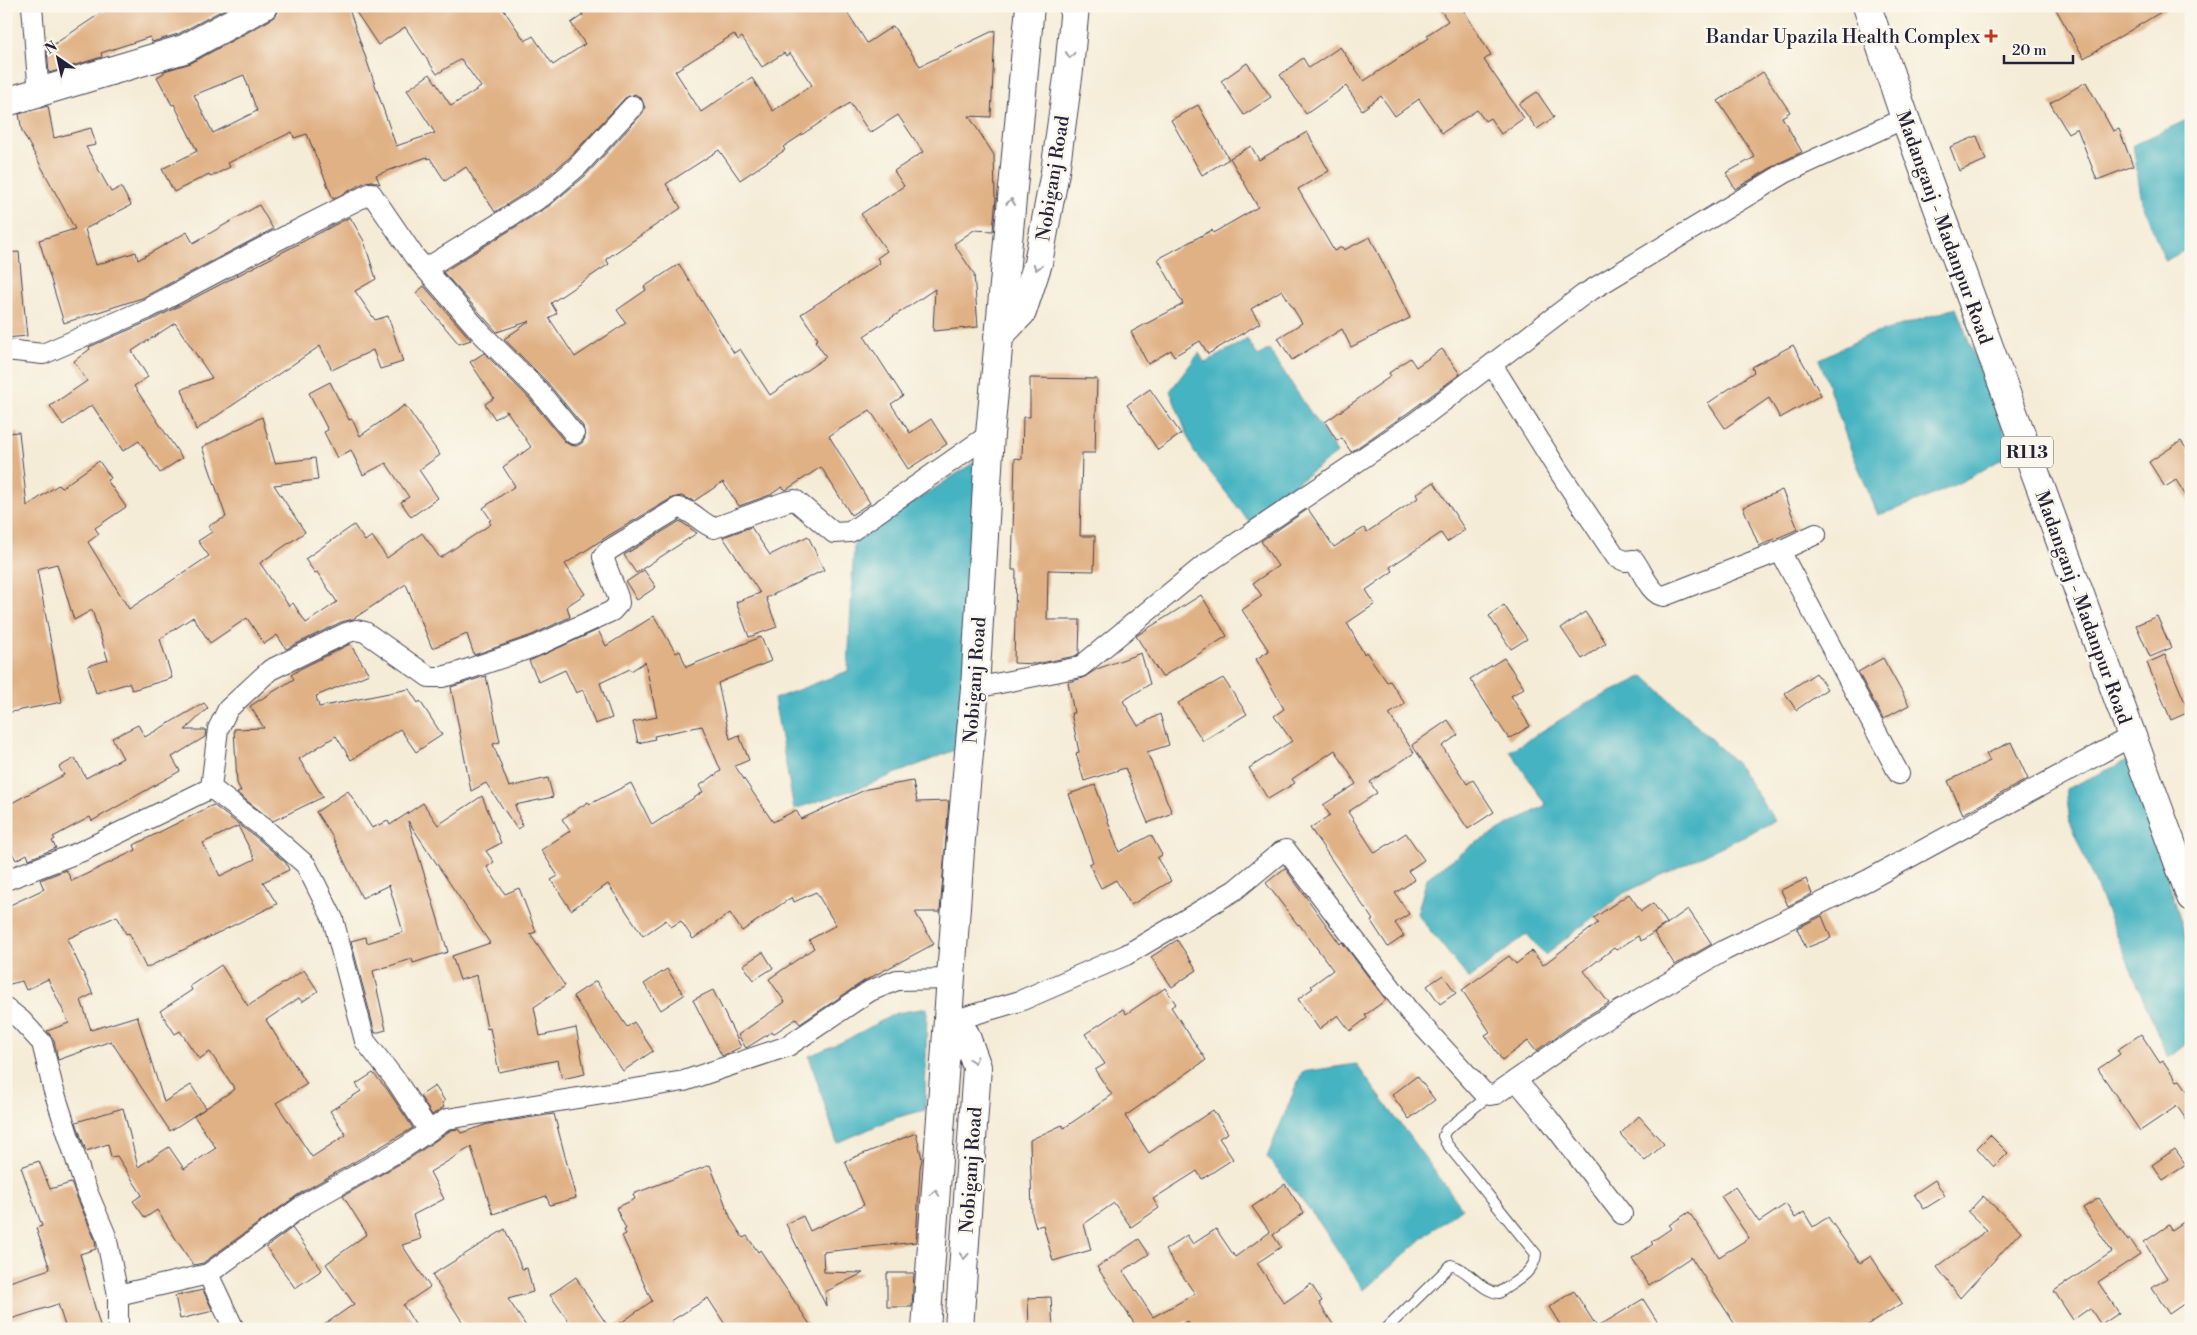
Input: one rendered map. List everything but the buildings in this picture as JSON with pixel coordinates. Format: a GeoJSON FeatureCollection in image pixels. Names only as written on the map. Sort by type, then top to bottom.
{"type":"FeatureCollection","features":[{"type":"Feature","properties":{"kind":"main road"},"geometry":{"type":"LineString","coordinates":[[6,102],[39,94],[184,49],[263,6]]}},
{"type":"Feature","properties":{"kind":"main road","name":"Nobiganj Road"},"geometry":{"type":"LineString","coordinates":[[926,1329],[960,850],[975,688],[990,434],[1030,6]]}},
{"type":"Feature","properties":{"kind":"main road","name":"Nobiganj Road"},"geometry":{"type":"LineString","coordinates":[[998,338],[1022,312],[1038,263],[1056,163],[1069,70],[1075,6]]}},
{"type":"Feature","properties":{"kind":"main road","name":"Madanganj - Madanpur Road"},"geometry":{"type":"LineString","coordinates":[[1867,6],[1904,118],[2121,743],[2191,897]]}},
{"type":"Feature","properties":{"kind":"main road","name":"Nobiganj Road"},"geometry":{"type":"LineString","coordinates":[[948,1022],[965,1034],[977,1067],[959,1329]]}},
{"type":"Feature","properties":{"kind":"street"},"geometry":{"type":"LineString","coordinates":[[32,6],[39,94]]}},
{"type":"Feature","properties":{"kind":"street"},"geometry":{"type":"LineString","coordinates":[[425,269],[543,196],[577,167],[633,106]]}},
{"type":"Feature","properties":{"kind":"street"},"geometry":{"type":"LineString","coordinates":[[975,688],[1080,667],[1203,566],[1416,422],[1493,366],[1542,324],[1583,295],[1785,173],[1904,118]]}},
{"type":"Feature","properties":{"kind":"street"},"geometry":{"type":"LineString","coordinates":[[6,350],[43,354],[148,309],[260,248],[371,193],[414,256],[482,334],[538,390],[574,434]]}},
{"type":"Feature","properties":{"kind":"street"},"geometry":{"type":"LineString","coordinates":[[1493,366],[1556,467],[1616,557],[1625,561],[1634,560],[1654,591],[1659,595],[1664,596],[1780,551],[1816,534]]}},
{"type":"Feature","properties":{"kind":"street"},"geometry":{"type":"LineString","coordinates":[[211,788],[218,729],[228,709],[270,670],[346,633],[356,630],[365,632],[429,676],[442,677],[536,646],[612,610],[619,603],[618,597],[603,557],[609,550],[678,508],[686,509],[706,525],[714,528],[795,500],[834,533],[850,532],[990,434]]}},
{"type":"Feature","properties":{"kind":"street"},"geometry":{"type":"LineString","coordinates":[[1780,551],[1899,774]]}},
{"type":"Feature","properties":{"kind":"street"},"geometry":{"type":"LineString","coordinates":[[948,1022],[1020,1001],[1126,955],[1235,890],[1281,852],[1286,850],[1409,1011],[1483,1092],[1490,1095],[1496,1094],[1587,1030],[1725,950],[1868,880],[2121,743]]}},
{"type":"Feature","properties":{"kind":"street"},"geometry":{"type":"LineString","coordinates":[[6,880],[80,852],[211,788]]}},
{"type":"Feature","properties":{"kind":"street"},"geometry":{"type":"LineString","coordinates":[[211,788],[265,829],[306,865],[333,919],[365,1041],[397,1082],[429,1131]]}},
{"type":"Feature","properties":{"kind":"street"},"geometry":{"type":"LineString","coordinates":[[118,1295],[208,1274],[305,1204],[404,1148],[447,1120],[684,1080],[788,1046],[870,991],[897,980],[952,979]]}},
{"type":"Feature","properties":{"kind":"street"},"geometry":{"type":"LineString","coordinates":[[6,1008],[21,1020],[42,1043],[53,1088],[84,1184],[106,1236],[118,1295],[118,1329]]}},
{"type":"Feature","properties":{"kind":"street"},"geometry":{"type":"LineString","coordinates":[[1516,1080],[1548,1118],[1622,1214]]}},
{"type":"Feature","properties":{"kind":"street"},"geometry":{"type":"LineString","coordinates":[[208,1274],[234,1329]]}},
{"type":"Feature","properties":{"kind":"lane"},"geometry":{"type":"LineString","coordinates":[[1386,1329],[1450,1265],[1460,1267],[1490,1292],[1498,1293],[1530,1270],[1536,1262],[1536,1254],[1458,1158],[1443,1136],[1446,1130],[1490,1095]]}},
{"type":"Feature","properties":{"kind":"water"},"geometry":{"type":"Polygon","coordinates":[[[2191,118],[2191,247],[2165,261],[2142,202],[2133,145],[2191,118]]]}},
{"type":"Feature","properties":{"kind":"water"},"geometry":{"type":"Polygon","coordinates":[[[1956,308],[2012,452],[1980,472],[1948,488],[1914,503],[1878,515],[1849,445],[1819,359],[1867,336],[1956,308]]]}},
{"type":"Feature","properties":{"kind":"water"},"geometry":{"type":"Polygon","coordinates":[[[1247,339],[1258,356],[1269,349],[1337,453],[1290,488],[1251,524],[1194,452],[1170,391],[1199,353],[1205,363],[1247,339]]]}},
{"type":"Feature","properties":{"kind":"water"},"geometry":{"type":"Polygon","coordinates":[[[985,455],[960,748],[862,787],[794,809],[774,699],[848,671],[854,542],[985,455]]]}},
{"type":"Feature","properties":{"kind":"water"},"geometry":{"type":"Polygon","coordinates":[[[1644,676],[1736,763],[1775,821],[1624,893],[1545,955],[1527,934],[1469,979],[1417,914],[1427,878],[1472,845],[1546,805],[1510,751],[1584,705],[1644,676]]]}},
{"type":"Feature","properties":{"kind":"water"},"geometry":{"type":"Polygon","coordinates":[[[2131,759],[2191,954],[2191,1040],[2168,1058],[2070,823],[2066,789],[2131,759]]]}},
{"type":"Feature","properties":{"kind":"water"},"geometry":{"type":"Polygon","coordinates":[[[927,1008],[925,1110],[895,1118],[837,1143],[809,1056],[844,1041],[896,1013],[927,1008]]]}},
{"type":"Feature","properties":{"kind":"water"},"geometry":{"type":"Polygon","coordinates":[[[1356,1064],[1462,1208],[1430,1232],[1364,1290],[1319,1222],[1267,1157],[1302,1072],[1356,1064]]]}},
{"type":"Feature","properties":{"kind":"place","name":"Bandar Upazila Health Complex"},"geometry":{"type":"Point","coordinates":[1991,36]}}]}
